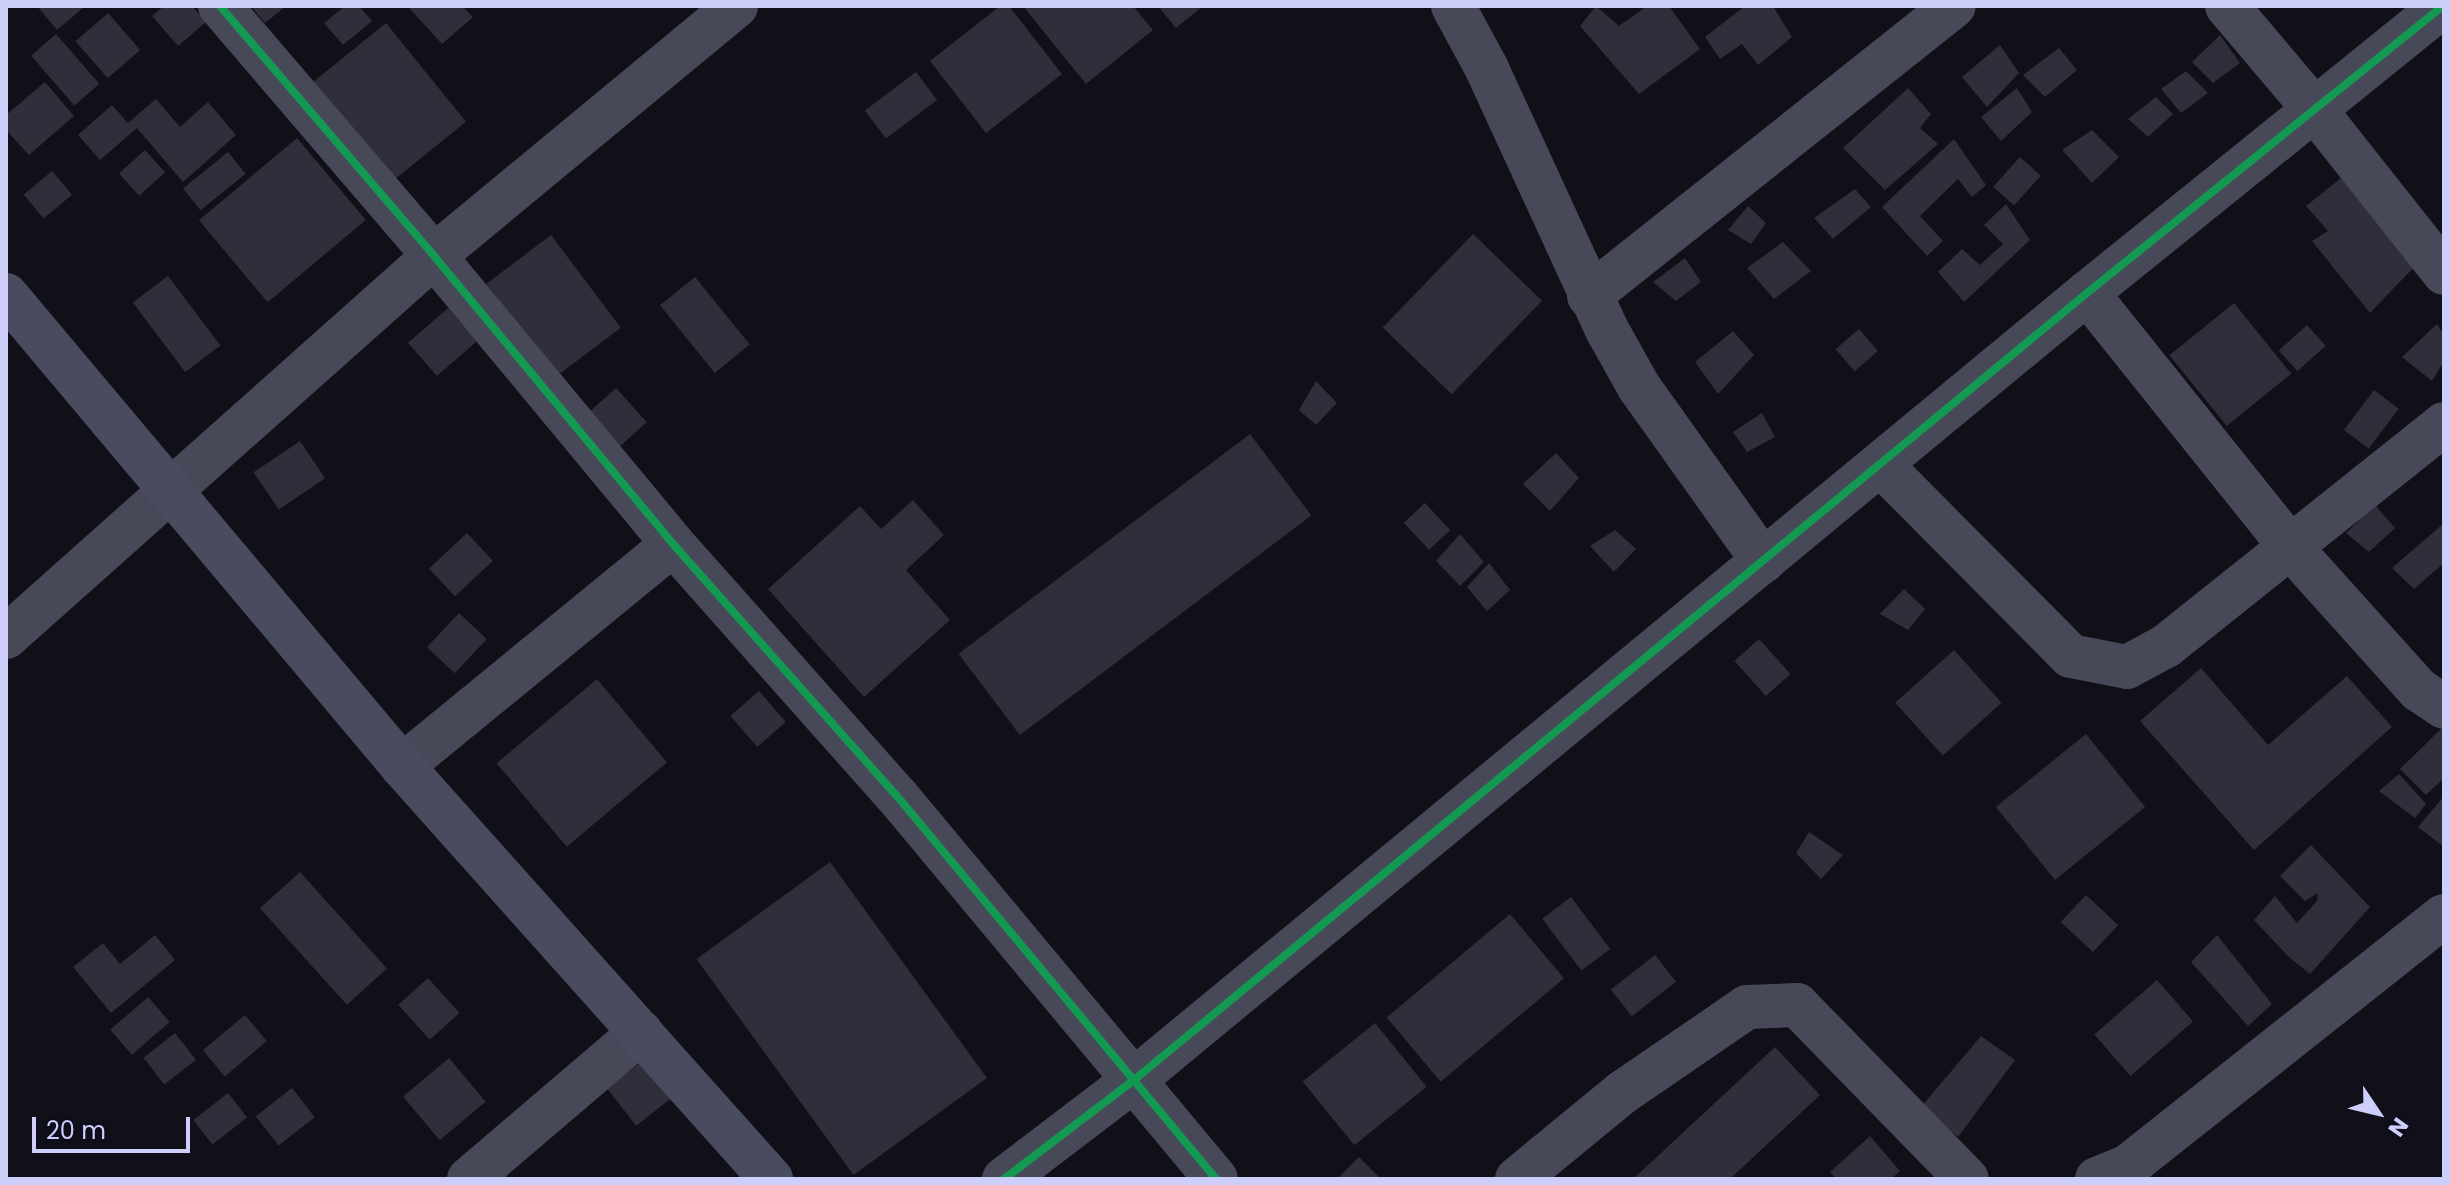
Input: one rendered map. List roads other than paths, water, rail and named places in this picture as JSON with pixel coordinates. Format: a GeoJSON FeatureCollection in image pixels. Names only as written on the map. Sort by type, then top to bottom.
{"type":"FeatureCollection","features":[{"type":"Feature","properties":{"kind":"street"},"geometry":{"type":"LineString","coordinates":[[220,6],[434,256],[673,544],[897,796],[1216,1179]]}},
{"type":"Feature","properties":{"kind":"street"},"geometry":{"type":"LineString","coordinates":[[6,637],[434,256],[736,6]]}},
{"type":"Feature","properties":{"kind":"street"},"geometry":{"type":"LineString","coordinates":[[1453,6],[1494,83],[1589,296],[1639,387],[1763,561]]}},
{"type":"Feature","properties":{"kind":"street"},"geometry":{"type":"LineString","coordinates":[[1589,296],[1954,6]]}},
{"type":"Feature","properties":{"kind":"street"},"geometry":{"type":"LineString","coordinates":[[2227,6],[2315,110],[2444,273]]}},
{"type":"Feature","properties":{"kind":"street"},"geometry":{"type":"LineString","coordinates":[[1004,1179],[1134,1080],[2087,293],[2443,6]]}},
{"type":"Feature","properties":{"kind":"street"},"geometry":{"type":"LineString","coordinates":[[2087,293],[2291,548],[2419,690],[2444,707]]}},
{"type":"Feature","properties":{"kind":"street"},"geometry":{"type":"LineString","coordinates":[[6,295],[402,766],[771,1179]]}},
{"type":"Feature","properties":{"kind":"street"},"geometry":{"type":"LineString","coordinates":[[1881,465],[2071,656],[2127,667],[2166,646],[2444,424]]}},
{"type":"Feature","properties":{"kind":"street"},"geometry":{"type":"LineString","coordinates":[[402,766],[673,544]]}},
{"type":"Feature","properties":{"kind":"street"},"geometry":{"type":"LineString","coordinates":[[2097,1179],[2127,1167],[2444,916]]}},
{"type":"Feature","properties":{"kind":"street"},"geometry":{"type":"LineString","coordinates":[[1517,1179],[1623,1092],[1747,1007],[1797,1005],[1967,1179]]}},
{"type":"Feature","properties":{"kind":"street"},"geometry":{"type":"LineString","coordinates":[[469,1179],[641,1032]]}}]}
